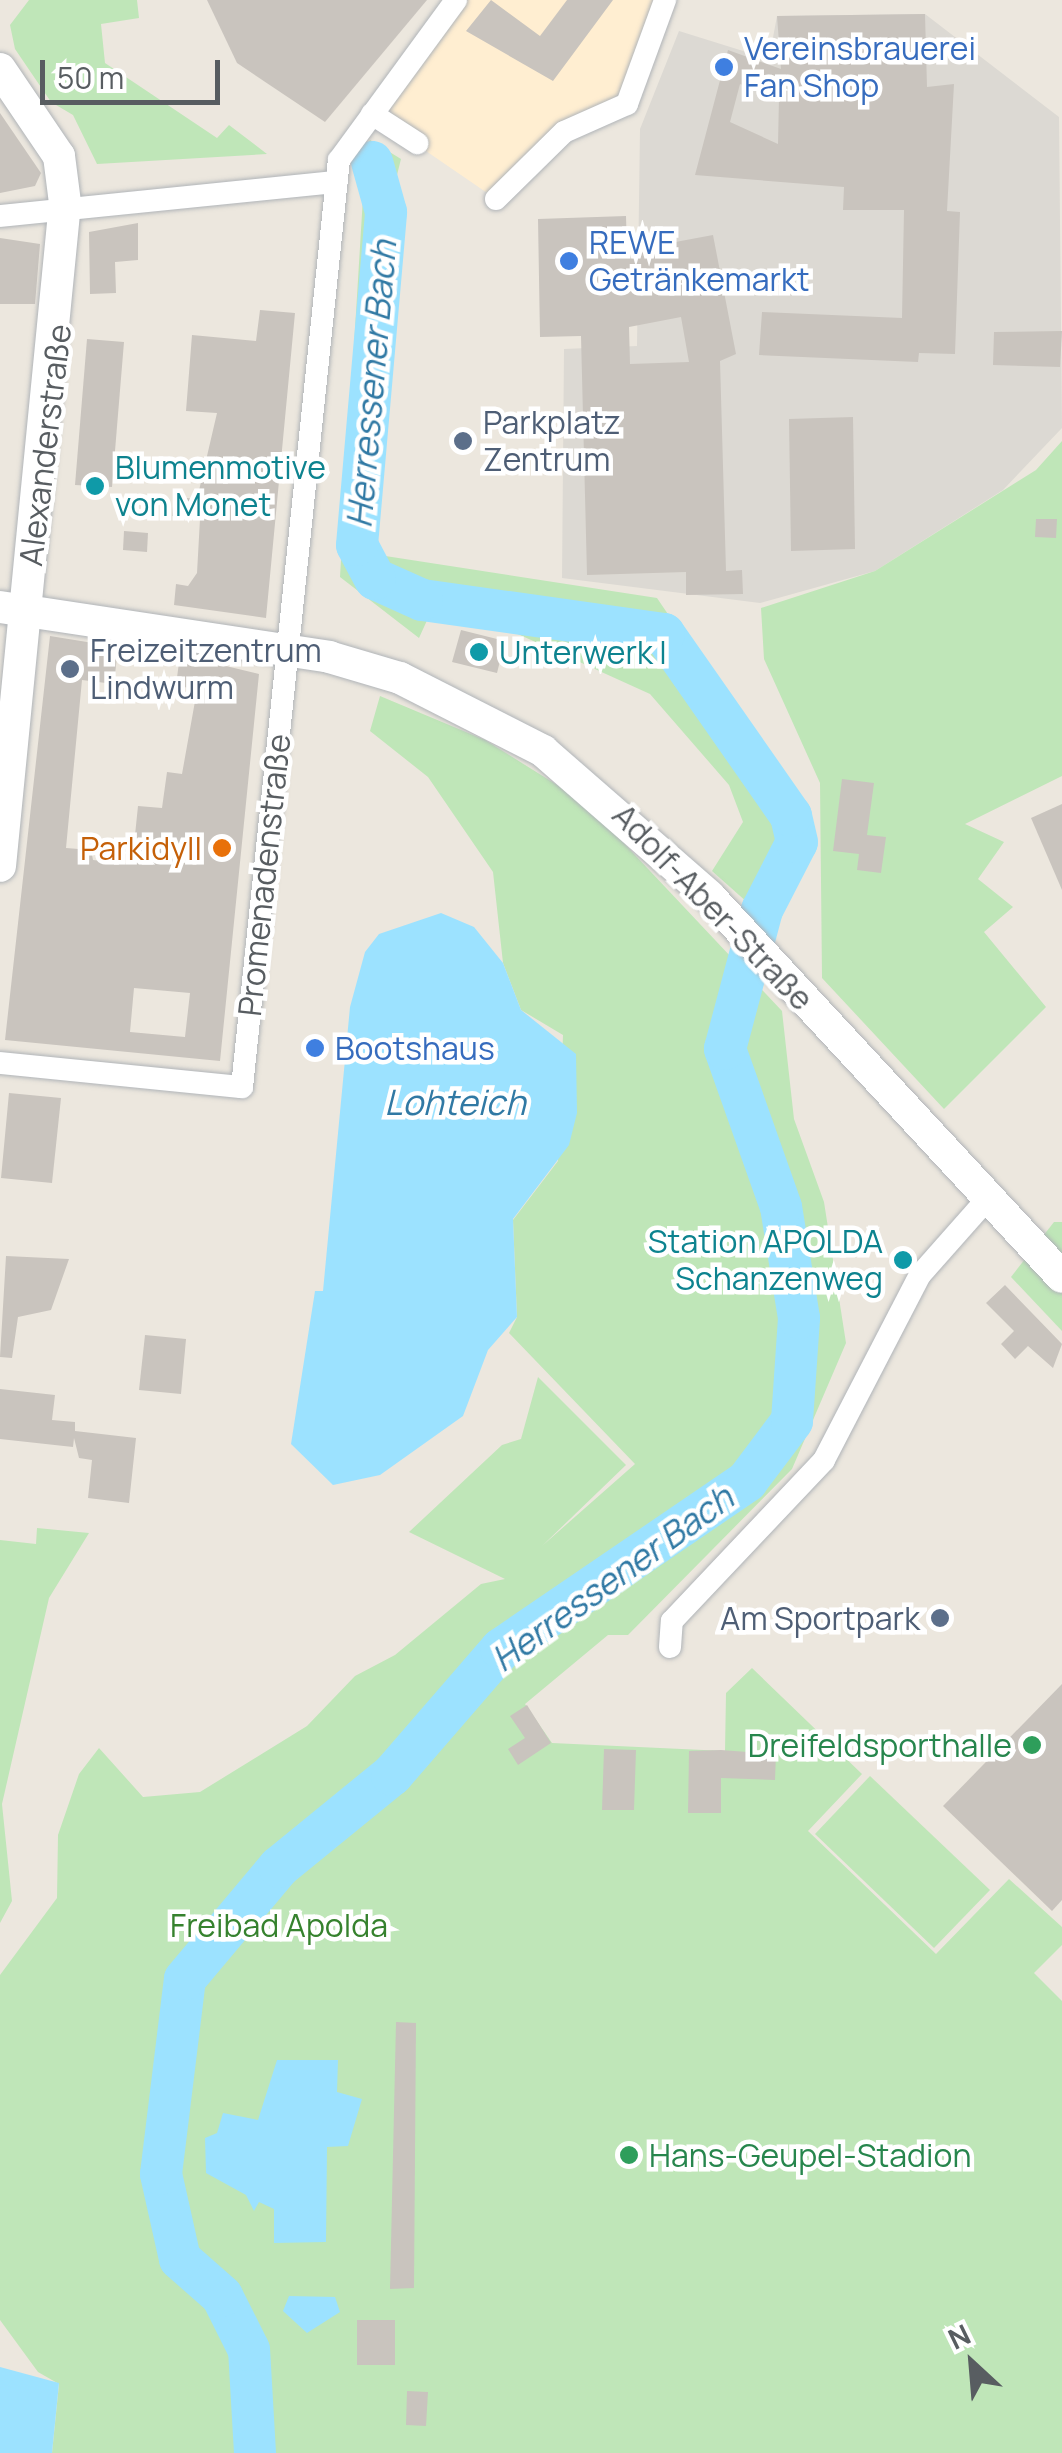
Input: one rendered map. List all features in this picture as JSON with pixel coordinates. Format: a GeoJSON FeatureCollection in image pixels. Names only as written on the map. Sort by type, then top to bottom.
{"type":"FeatureCollection","features":[{"type":"Feature","properties":{"kind":"main road","name":"Alexanderstraße"},"geometry":{"type":"LineString","coordinates":[[0,68],[59,156],[66,203],[12,608],[0,866]]}},
{"type":"Feature","properties":{"kind":"main road","name":"Adolf-Aber-Straße"},"geometry":{"type":"LineString","coordinates":[[12,608],[288,646],[400,678],[543,751],[636,824],[733,922],[1062,1278]]}},
{"type":"Feature","properties":{"kind":"street"},"geometry":{"type":"LineString","coordinates":[[0,216],[66,203],[336,182],[372,114],[456,0]]}},
{"type":"Feature","properties":{"kind":"street"},"geometry":{"type":"LineString","coordinates":[[496,199],[564,132],[626,104],[665,0]]}},
{"type":"Feature","properties":{"kind":"street"},"geometry":{"type":"LineString","coordinates":[[372,114],[416,143]]}},
{"type":"Feature","properties":{"kind":"street","name":"Promenadenstraße"},"geometry":{"type":"LineString","coordinates":[[0,1063],[242,1087],[336,182]]}},
{"type":"Feature","properties":{"kind":"street"},"geometry":{"type":"LineString","coordinates":[[670,1647],[672,1620],[824,1460],[882,1342],[928,1264],[989,1197]]}},
{"type":"Feature","properties":{"kind":"shaded area"},"geometry":{"type":"Polygon","coordinates":[[[456,0],[665,0],[627,104],[564,132],[496,199],[372,114],[456,0]]]}},
{"type":"Feature","properties":{"kind":"shaded area"},"geometry":{"type":"Polygon","coordinates":[[[925,14],[1059,117],[1062,428],[1003,490],[875,571],[760,603],[562,578],[564,349],[637,346],[640,129],[679,31],[769,59],[777,16],[925,14]]]}},
{"type":"Feature","properties":{"kind":"green space"},"geometry":{"type":"Polygon","coordinates":[[[29,0],[137,0],[139,18],[101,24],[105,63],[217,138],[229,125],[267,154],[97,164],[73,115],[51,102],[15,49],[10,25],[29,0]]]}},
{"type":"Feature","properties":{"kind":"green space"},"geometry":{"type":"Polygon","coordinates":[[[370,140],[401,159],[389,207],[374,160],[359,157],[370,140]]]}},
{"type":"Feature","properties":{"kind":"green space"},"geometry":{"type":"Polygon","coordinates":[[[365,164],[383,214],[353,551],[657,598],[803,813],[803,851],[776,928],[712,871],[743,822],[729,785],[650,694],[509,630],[429,616],[419,638],[340,577],[365,164]]]}},
{"type":"Feature","properties":{"kind":"green space"},"geometry":{"type":"Polygon","coordinates":[[[1062,441],[1062,776],[965,824],[1004,842],[978,879],[1013,907],[984,932],[1046,1007],[944,1109],[822,978],[820,783],[764,659],[761,608],[875,571],[1036,470],[1062,441]]]}},
{"type":"Feature","properties":{"kind":"green space","name":"Freibad Apolda"},"geometry":{"type":"Polygon","coordinates":[[[380,696],[485,740],[586,803],[782,1011],[794,1119],[824,1202],[846,1343],[792,1469],[628,1635],[608,1635],[525,1704],[552,1743],[725,1751],[726,1693],[752,1668],[862,1774],[808,1831],[936,1954],[1009,1879],[1062,1927],[1062,1945],[1034,1973],[1062,2001],[1062,2453],[52,2453],[59,2384],[38,2372],[0,2320],[0,1975],[57,1898],[58,1835],[79,1774],[99,1748],[143,1797],[200,1792],[307,1726],[355,1676],[395,1655],[481,1584],[505,1579],[409,1532],[502,1445],[521,1439],[538,1377],[626,1465],[542,1546],[635,1464],[509,1333],[517,1317],[513,1220],[558,1161],[563,1035],[521,1010],[503,963],[493,872],[428,777],[370,731],[380,696]]]}},
{"type":"Feature","properties":{"kind":"green space"},"geometry":{"type":"Polygon","coordinates":[[[1054,1222],[1062,1222],[1062,1331],[1011,1277],[1054,1222]]]}},
{"type":"Feature","properties":{"kind":"green space"},"geometry":{"type":"Polygon","coordinates":[[[37,1528],[89,1533],[49,1598],[2,1804],[12,1901],[0,1923],[0,1540],[36,1544],[37,1528]]]}},
{"type":"Feature","properties":{"kind":"green space"},"geometry":{"type":"Polygon","coordinates":[[[870,1776],[990,1890],[934,1948],[815,1834],[870,1776]]]}},
{"type":"Feature","properties":{"kind":"water","name":"Lohteich"},"geometry":{"type":"Polygon","coordinates":[[[441,913],[474,927],[503,963],[521,1010],[576,1054],[577,1113],[569,1145],[513,1219],[517,1317],[488,1350],[463,1416],[380,1475],[333,1485],[291,1444],[315,1291],[323,1291],[350,1007],[365,952],[379,934],[441,913]]]}},
{"type":"Feature","properties":{"kind":"water"},"geometry":{"type":"Polygon","coordinates":[[[277,2060],[338,2060],[337,2092],[362,2099],[348,2146],[327,2147],[326,2242],[274,2243],[274,2209],[259,2202],[254,2211],[246,2195],[206,2173],[205,2138],[217,2133],[223,2113],[258,2120],[277,2060]]]}},
{"type":"Feature","properties":{"kind":"water"},"geometry":{"type":"Polygon","coordinates":[[[289,2296],[335,2297],[340,2312],[307,2333],[283,2311],[289,2296]]]}},
{"type":"Feature","properties":{"kind":"water"},"geometry":{"type":"Polygon","coordinates":[[[0,2367],[59,2383],[52,2453],[0,2453],[0,2367]]]}},
{"type":"Feature","properties":{"kind":"building"},"geometry":{"type":"Polygon","coordinates":[[[207,0],[427,0],[325,122],[237,63],[207,0]]]}},
{"type":"Feature","properties":{"kind":"building"},"geometry":{"type":"Polygon","coordinates":[[[491,0],[540,36],[567,0],[613,0],[553,81],[466,31],[491,0]]]}},
{"type":"Feature","properties":{"kind":"building"},"geometry":{"type":"Polygon","coordinates":[[[925,14],[927,87],[954,84],[947,211],[960,212],[955,354],[919,353],[918,362],[759,355],[762,312],[902,318],[904,210],[843,210],[844,187],[695,175],[728,50],[781,69],[777,16],[925,14]],[[740,84],[730,122],[778,144],[779,98],[740,84]]]}},
{"type":"Feature","properties":{"kind":"building"},"geometry":{"type":"Polygon","coordinates":[[[0,113],[41,173],[35,186],[0,193],[0,113]]]}},
{"type":"Feature","properties":{"kind":"building"},"geometry":{"type":"Polygon","coordinates":[[[626,216],[627,251],[713,235],[736,354],[720,361],[726,571],[742,570],[743,594],[686,595],[686,572],[587,575],[581,336],[540,337],[538,219],[626,216]],[[681,317],[629,327],[630,364],[689,362],[681,317]]]}},
{"type":"Feature","properties":{"kind":"building"},"geometry":{"type":"Polygon","coordinates":[[[138,223],[138,260],[115,262],[116,293],[90,294],[89,232],[138,223]]]}},
{"type":"Feature","properties":{"kind":"building"},"geometry":{"type":"Polygon","coordinates":[[[0,238],[40,244],[35,304],[0,304],[0,238]]]}},
{"type":"Feature","properties":{"kind":"building"},"geometry":{"type":"Polygon","coordinates":[[[260,310],[295,313],[266,618],[174,605],[176,584],[188,586],[197,573],[200,519],[172,516],[174,497],[197,499],[217,413],[186,411],[192,335],[256,341],[260,310]]]}},
{"type":"Feature","properties":{"kind":"building"},"geometry":{"type":"Polygon","coordinates":[[[1062,331],[1060,367],[993,365],[994,332],[1062,331]]]}},
{"type":"Feature","properties":{"kind":"building"},"geometry":{"type":"Polygon","coordinates":[[[87,339],[124,342],[112,487],[75,485],[87,339]]]}},
{"type":"Feature","properties":{"kind":"building"},"geometry":{"type":"Polygon","coordinates":[[[853,417],[855,549],[791,551],[789,419],[853,417]]]}},
{"type":"Feature","properties":{"kind":"building"},"geometry":{"type":"Polygon","coordinates":[[[1036,519],[1057,519],[1056,538],[1035,537],[1036,519]]]}},
{"type":"Feature","properties":{"kind":"building"},"geometry":{"type":"Polygon","coordinates":[[[124,531],[148,533],[147,552],[123,550],[124,531]]]}},
{"type":"Feature","properties":{"kind":"building","name":"Unterwerk I"},"geometry":{"type":"Polygon","coordinates":[[[461,630],[505,641],[497,673],[452,662],[461,630]]]}},
{"type":"Feature","properties":{"kind":"building"},"geometry":{"type":"Polygon","coordinates":[[[50,636],[118,647],[114,684],[82,680],[66,848],[91,850],[93,860],[132,864],[138,806],[162,808],[167,772],[182,774],[197,690],[176,685],[180,655],[259,674],[220,1061],[5,1040],[50,636]],[[134,988],[130,1032],[185,1037],[190,993],[134,988]]]}},
{"type":"Feature","properties":{"kind":"building"},"geometry":{"type":"Polygon","coordinates":[[[842,779],[874,783],[867,835],[886,837],[881,873],[857,870],[859,854],[833,851],[842,779]]]}},
{"type":"Feature","properties":{"kind":"building"},"geometry":{"type":"Polygon","coordinates":[[[1062,804],[1062,890],[1031,818],[1062,804]]]}},
{"type":"Feature","properties":{"kind":"building"},"geometry":{"type":"Polygon","coordinates":[[[9,1093],[61,1098],[52,1183],[1,1178],[9,1093]]]}},
{"type":"Feature","properties":{"kind":"building"},"geometry":{"type":"Polygon","coordinates":[[[6,1256],[69,1259],[51,1310],[18,1317],[12,1358],[0,1357],[6,1256]]]}},
{"type":"Feature","properties":{"kind":"building"},"geometry":{"type":"Polygon","coordinates":[[[1005,1285],[1062,1344],[1053,1368],[1028,1346],[1015,1359],[1001,1344],[1014,1331],[986,1303],[1005,1285]]]}},
{"type":"Feature","properties":{"kind":"building"},"geometry":{"type":"Polygon","coordinates":[[[145,1335],[186,1339],[181,1394],[139,1390],[145,1335]]]}},
{"type":"Feature","properties":{"kind":"building"},"geometry":{"type":"Polygon","coordinates":[[[0,1389],[55,1395],[52,1420],[75,1422],[75,1431],[136,1438],[129,1503],[88,1498],[92,1460],[79,1458],[74,1438],[73,1447],[0,1439],[0,1389]]]}},
{"type":"Feature","properties":{"kind":"building","name":"Dreifeldsporthalle"},"geometry":{"type":"Polygon","coordinates":[[[1062,1684],[1062,1900],[1052,1911],[943,1806],[1062,1684]]]}},
{"type":"Feature","properties":{"kind":"building"},"geometry":{"type":"Polygon","coordinates":[[[527,1705],[551,1743],[518,1765],[508,1749],[525,1738],[510,1716],[527,1705]]]}},
{"type":"Feature","properties":{"kind":"building"},"geometry":{"type":"Polygon","coordinates":[[[604,1749],[636,1750],[634,1810],[602,1810],[604,1749]]]}},
{"type":"Feature","properties":{"kind":"building"},"geometry":{"type":"Polygon","coordinates":[[[689,1751],[776,1754],[775,1780],[721,1778],[721,1813],[688,1813],[689,1751]]]}},
{"type":"Feature","properties":{"kind":"building"},"geometry":{"type":"Polygon","coordinates":[[[396,2022],[416,2023],[414,2288],[390,2289],[396,2022]]]}},
{"type":"Feature","properties":{"kind":"building"},"geometry":{"type":"Polygon","coordinates":[[[357,2320],[395,2320],[395,2365],[357,2365],[357,2320]]]}},
{"type":"Feature","properties":{"kind":"building"},"geometry":{"type":"Polygon","coordinates":[[[407,2391],[428,2392],[426,2426],[406,2425],[407,2391]]]}},
{"type":"Feature","properties":{"kind":"waterway","name":"Herressener Bach"},"geometry":{"type":"LineString","coordinates":[[255,2453],[249,2350],[222,2296],[180,2259],[161,2174],[185,1979],[279,1867],[392,1775],[501,1649],[747,1481],[792,1421],[799,1318],[781,1207],[725,1049],[762,910],[797,842],[791,816],[664,634],[422,600],[375,579],[357,545],[386,212],[372,162]]}},
{"type":"Feature","properties":{"kind":"place","name":"Vereinsbrauerei Fan Shop"},"geometry":{"type":"Point","coordinates":[724,67]}},
{"type":"Feature","properties":{"kind":"place","name":"REWE Getränkemarkt"},"geometry":{"type":"Point","coordinates":[569,261]}},
{"type":"Feature","properties":{"kind":"place","name":"Parkplatz Zentrum"},"geometry":{"type":"Point","coordinates":[463,441]}},
{"type":"Feature","properties":{"kind":"place","name":"Blumenmotive von Monet"},"geometry":{"type":"Point","coordinates":[95,486]}},
{"type":"Feature","properties":{"kind":"place","name":"Unterwerk I"},"geometry":{"type":"Point","coordinates":[479,652]}},
{"type":"Feature","properties":{"kind":"place","name":"Freizeitzentrum Lindwurm"},"geometry":{"type":"Point","coordinates":[70,669]}},
{"type":"Feature","properties":{"kind":"place","name":"Parkidyll"},"geometry":{"type":"Point","coordinates":[222,848]}},
{"type":"Feature","properties":{"kind":"place","name":"Bootshaus"},"geometry":{"type":"Point","coordinates":[315,1048]}},
{"type":"Feature","properties":{"kind":"place","name":"Station APOLDA Schanzenweg"},"geometry":{"type":"Point","coordinates":[903,1260]}},
{"type":"Feature","properties":{"kind":"place","name":"Am Sportpark"},"geometry":{"type":"Point","coordinates":[940,1618]}},
{"type":"Feature","properties":{"kind":"place","name":"Dreifeldsporthalle"},"geometry":{"type":"Point","coordinates":[1032,1745]}},
{"type":"Feature","properties":{"kind":"place","name":"Hans-Geupel-Stadion"},"geometry":{"type":"Point","coordinates":[629,2155]}}]}
